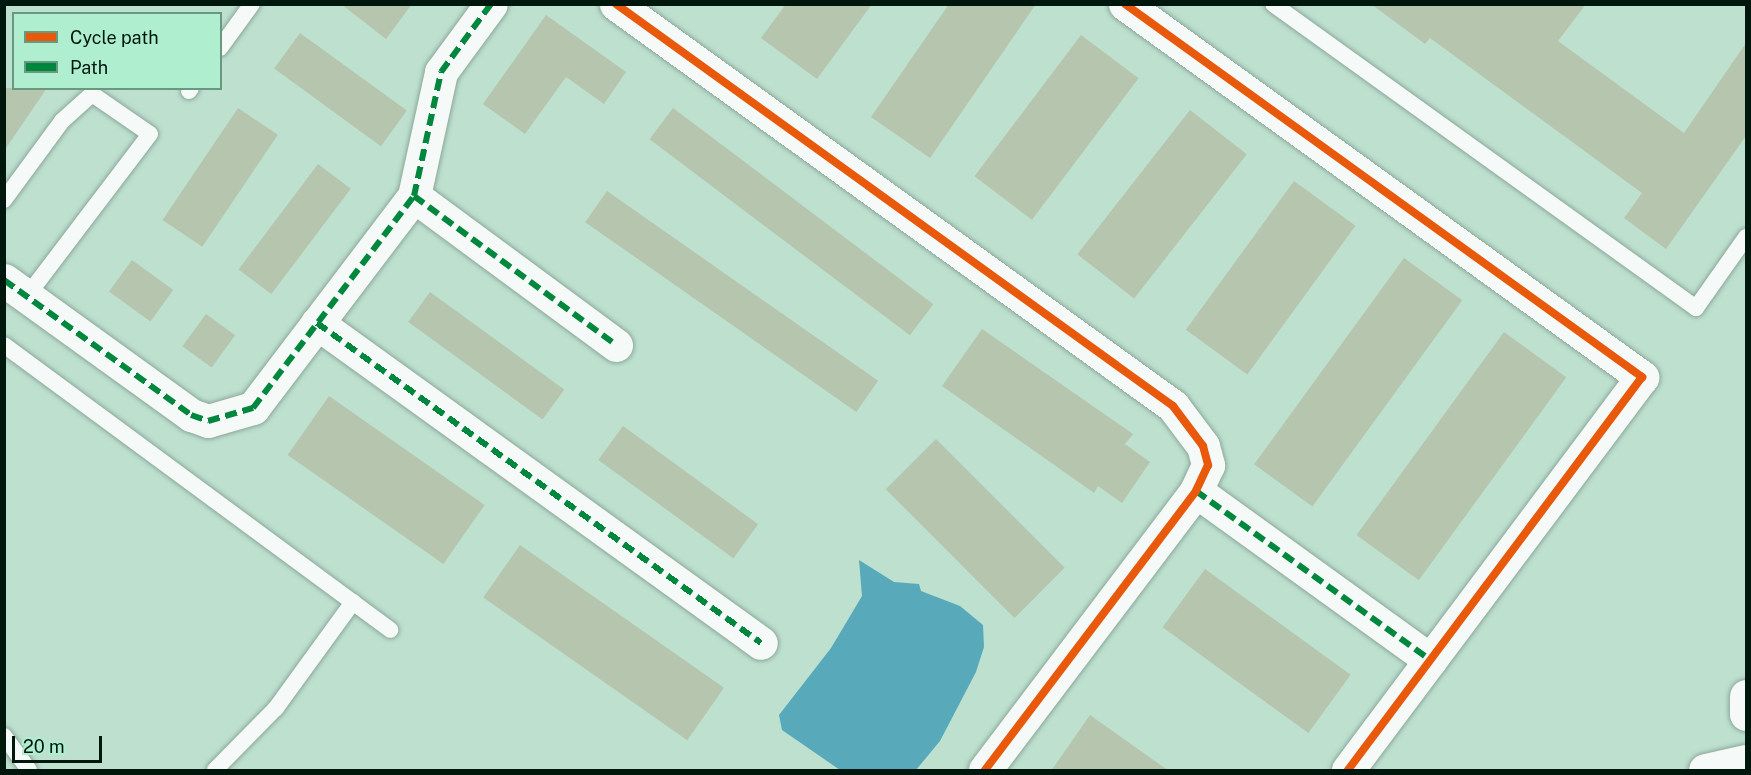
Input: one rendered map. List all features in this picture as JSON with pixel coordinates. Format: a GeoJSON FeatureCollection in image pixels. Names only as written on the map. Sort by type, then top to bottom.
{"type":"FeatureCollection","features":[{"type":"Feature","properties":{"kind":"street"},"geometry":{"type":"LineString","coordinates":[[16,288],[191,415],[208,421],[253,408],[414,196],[441,72],[491,4]]}},
{"type":"Feature","properties":{"kind":"street"},"geometry":{"type":"LineString","coordinates":[[616,4],[1173,406],[1203,446],[1208,465],[1196,491],[985,771]]}},
{"type":"Feature","properties":{"kind":"street"},"geometry":{"type":"LineString","coordinates":[[1125,4],[1642,376],[1348,771]]}},
{"type":"Feature","properties":{"kind":"street"},"geometry":{"type":"LineString","coordinates":[[414,196],[616,345]]}},
{"type":"Feature","properties":{"kind":"street"},"geometry":{"type":"LineString","coordinates":[[317,323],[761,643]]}},
{"type":"Feature","properties":{"kind":"street"},"geometry":{"type":"LineString","coordinates":[[1196,491],[1430,660]]}},
{"type":"Feature","properties":{"kind":"street"},"geometry":{"type":"LineString","coordinates":[[1746,696],[1746,714]]}},
{"type":"Feature","properties":{"kind":"street"},"geometry":{"type":"LineString","coordinates":[[1705,771],[1746,761]]}},
{"type":"Feature","properties":{"kind":"lane"},"geometry":{"type":"LineString","coordinates":[[222,45],[252,4]]}},
{"type":"Feature","properties":{"kind":"lane"},"geometry":{"type":"LineString","coordinates":[[1273,4],[1696,308],[1746,237]]}},
{"type":"Feature","properties":{"kind":"lane"},"geometry":{"type":"LineString","coordinates":[[5,200],[62,121],[92,94],[150,134],[16,288]]}},
{"type":"Feature","properties":{"kind":"lane"},"geometry":{"type":"LineString","coordinates":[[4,345],[390,630]]}},
{"type":"Feature","properties":{"kind":"lane"},"geometry":{"type":"LineString","coordinates":[[215,771],[276,708],[353,602]]}},
{"type":"Feature","properties":{"kind":"lane"},"geometry":{"type":"LineString","coordinates":[[4,736],[29,771]]}},
{"type":"Feature","properties":{"kind":"water"},"geometry":{"type":"Polygon","coordinates":[[[859,560],[894,582],[919,584],[921,591],[960,606],[983,625],[984,647],[976,672],[940,741],[916,770],[840,770],[782,730],[779,715],[831,648],[862,596],[859,560]]]}},
{"type":"Feature","properties":{"kind":"building"},"geometry":{"type":"Polygon","coordinates":[[[341,4],[412,4],[386,39],[341,4]]]}},
{"type":"Feature","properties":{"kind":"building"},"geometry":{"type":"Polygon","coordinates":[[[786,4],[872,4],[817,79],[761,38],[786,4]]]}},
{"type":"Feature","properties":{"kind":"building"},"geometry":{"type":"Polygon","coordinates":[[[949,4],[1036,4],[930,158],[871,117],[949,4]]]}},
{"type":"Feature","properties":{"kind":"building"},"geometry":{"type":"Polygon","coordinates":[[[1371,4],[1586,4],[1558,41],[1684,133],[1746,43],[1746,136],[1666,249],[1624,218],[1642,193],[1430,38],[1425,44],[1371,4]]]}},
{"type":"Feature","properties":{"kind":"building"},"geometry":{"type":"Polygon","coordinates":[[[546,15],[626,72],[604,104],[566,77],[525,134],[483,104],[546,15]]]}},
{"type":"Feature","properties":{"kind":"building"},"geometry":{"type":"Polygon","coordinates":[[[300,33],[407,111],[381,146],[274,69],[300,33]]]}},
{"type":"Feature","properties":{"kind":"building"},"geometry":{"type":"Polygon","coordinates":[[[1081,35],[1139,78],[1032,220],[974,176],[1081,35]]]}},
{"type":"Feature","properties":{"kind":"building"},"geometry":{"type":"Polygon","coordinates":[[[4,88],[46,90],[4,151],[4,88]]]}},
{"type":"Feature","properties":{"kind":"building"},"geometry":{"type":"Polygon","coordinates":[[[238,108],[278,135],[202,247],[163,220],[238,108]]]}},
{"type":"Feature","properties":{"kind":"building"},"geometry":{"type":"Polygon","coordinates":[[[673,108],[933,304],[910,335],[650,139],[673,108]]]}},
{"type":"Feature","properties":{"kind":"building"},"geometry":{"type":"Polygon","coordinates":[[[1190,110],[1247,154],[1134,299],[1077,254],[1190,110]]]}},
{"type":"Feature","properties":{"kind":"building"},"geometry":{"type":"Polygon","coordinates":[[[318,164],[351,189],[271,294],[239,269],[318,164]]]}},
{"type":"Feature","properties":{"kind":"building"},"geometry":{"type":"Polygon","coordinates":[[[1294,181],[1355,226],[1247,375],[1186,330],[1294,181]]]}},
{"type":"Feature","properties":{"kind":"building"},"geometry":{"type":"Polygon","coordinates":[[[607,191],[878,381],[856,412],[585,222],[607,191]]]}},
{"type":"Feature","properties":{"kind":"building"},"geometry":{"type":"Polygon","coordinates":[[[1404,258],[1462,300],[1312,507],[1254,464],[1404,258]]]}},
{"type":"Feature","properties":{"kind":"building"},"geometry":{"type":"Polygon","coordinates":[[[132,260],[173,290],[150,322],[109,292],[132,260]]]}},
{"type":"Feature","properties":{"kind":"building"},"geometry":{"type":"Polygon","coordinates":[[[430,292],[564,390],[543,420],[408,322],[430,292]]]}},
{"type":"Feature","properties":{"kind":"building"},"geometry":{"type":"Polygon","coordinates":[[[206,314],[235,335],[212,368],[182,346],[206,314]]]}},
{"type":"Feature","properties":{"kind":"building"},"geometry":{"type":"Polygon","coordinates":[[[982,329],[1133,434],[1125,444],[1150,462],[1122,503],[1098,486],[1094,493],[942,386],[982,329]]]}},
{"type":"Feature","properties":{"kind":"building"},"geometry":{"type":"Polygon","coordinates":[[[1504,332],[1566,377],[1419,580],[1356,535],[1504,332]]]}},
{"type":"Feature","properties":{"kind":"building"},"geometry":{"type":"Polygon","coordinates":[[[329,396],[485,505],[443,564],[288,455],[329,396]]]}},
{"type":"Feature","properties":{"kind":"building"},"geometry":{"type":"Polygon","coordinates":[[[623,426],[758,524],[733,558],[598,460],[623,426]]]}},
{"type":"Feature","properties":{"kind":"building"},"geometry":{"type":"Polygon","coordinates":[[[936,439],[1065,568],[1014,618],[886,489],[936,439]]]}},
{"type":"Feature","properties":{"kind":"building"},"geometry":{"type":"Polygon","coordinates":[[[520,545],[724,688],[687,740],[483,597],[520,545]]]}},
{"type":"Feature","properties":{"kind":"building"},"geometry":{"type":"Polygon","coordinates":[[[1205,569],[1351,675],[1308,733],[1163,627],[1205,569]]]}},
{"type":"Feature","properties":{"kind":"building"},"geometry":{"type":"Polygon","coordinates":[[[1090,715],[1169,771],[1051,771],[1090,715]]]}},
{"type":"Feature","properties":{"kind":"marked path"},"geometry":{"type":"LineString","coordinates":[[4,280],[191,415],[208,421],[253,408],[414,196],[441,72],[491,4]]}},
{"type":"Feature","properties":{"kind":"marked path"},"geometry":{"type":"LineString","coordinates":[[414,196],[616,345]]}},
{"type":"Feature","properties":{"kind":"marked path"},"geometry":{"type":"LineString","coordinates":[[317,323],[761,643]]}},
{"type":"Feature","properties":{"kind":"marked path"},"geometry":{"type":"LineString","coordinates":[[1196,491],[1430,660]]}},
{"type":"Feature","properties":{"kind":"cycle path"},"geometry":{"type":"LineString","coordinates":[[616,4],[1173,406],[1203,446],[1208,465],[1196,491],[985,770]]}},
{"type":"Feature","properties":{"kind":"cycle path"},"geometry":{"type":"LineString","coordinates":[[1125,4],[1642,377],[1348,770]]}}]}
